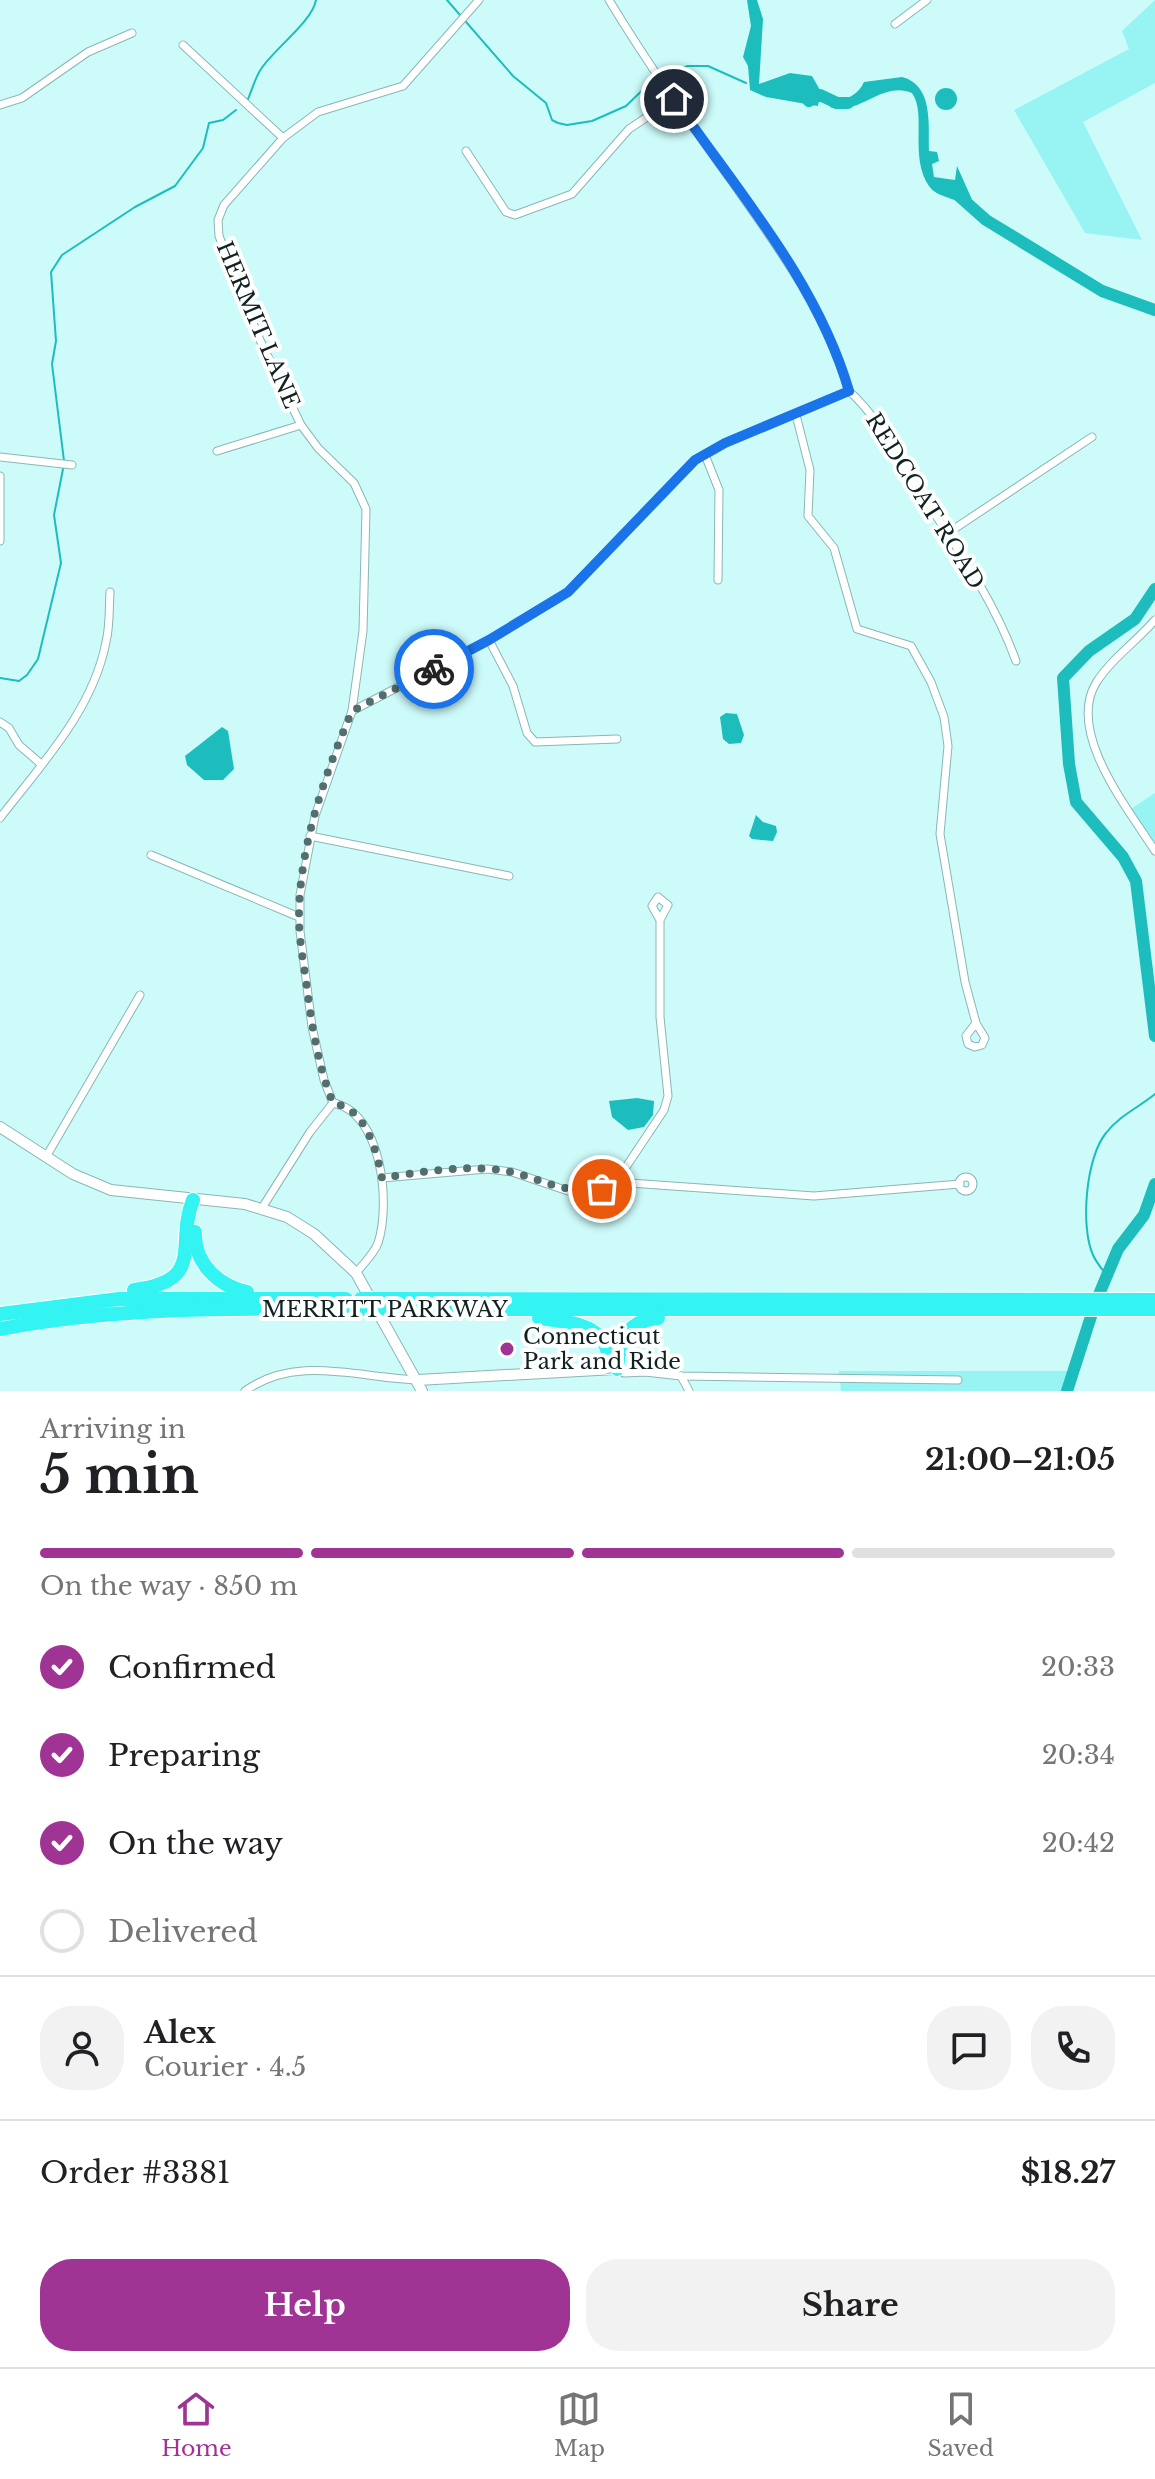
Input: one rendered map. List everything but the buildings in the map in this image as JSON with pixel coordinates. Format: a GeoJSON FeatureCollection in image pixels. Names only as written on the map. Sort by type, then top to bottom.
{"type":"FeatureCollection","features":[{"type":"Feature","properties":{"kind":"highway"},"geometry":{"type":"LineString","coordinates":[[193,1200],[198,1253],[215,1278],[243,1291],[316,1299]]}},
{"type":"Feature","properties":{"kind":"highway"},"geometry":{"type":"LineString","coordinates":[[0,1314],[163,1283],[179,1270],[186,1257],[193,1200]]}},
{"type":"Feature","properties":{"kind":"highway","name":"MERRITT PARKWAY"},"geometry":{"type":"LineString","coordinates":[[0,1314],[119,1299],[316,1299],[364,1304]]}},
{"type":"Feature","properties":{"kind":"highway","name":"MERRITT PARKWAY"},"geometry":{"type":"LineString","coordinates":[[0,1329],[149,1309],[364,1304],[1135,1304],[1155,1300]]}},
{"type":"Feature","properties":{"kind":"highway","name":"MERRITT PARKWAY"},"geometry":{"type":"LineString","coordinates":[[383,1304],[467,1310],[790,1311],[1058,1304]]}},
{"type":"Feature","properties":{"kind":"highway","name":"MERRITT PARKWAY"},"geometry":{"type":"LineString","coordinates":[[1135,1304],[1155,1309]]}},
{"type":"Feature","properties":{"kind":"highway"},"geometry":{"type":"LineString","coordinates":[[467,1310],[588,1327],[608,1344],[613,1369]]}},
{"type":"Feature","properties":{"kind":"highway"},"geometry":{"type":"LineString","coordinates":[[613,1369],[621,1341],[636,1323],[678,1315],[790,1311]]}},
{"type":"Feature","properties":{"kind":"main road"},"geometry":{"type":"LineString","coordinates":[[0,1127],[93,1183],[120,1193],[262,1208],[287,1217],[314,1234],[356,1273],[422,1391]]}},
{"type":"Feature","properties":{"kind":"main road"},"geometry":{"type":"LineString","coordinates":[[418,1380],[613,1369]]}},
{"type":"Feature","properties":{"kind":"street","name":"HERMIT LANE"},"geometry":{"type":"LineString","coordinates":[[352,711],[363,631],[366,509],[354,483],[318,448],[301,425],[259,338],[218,229],[220,213],[231,195],[283,138],[318,112],[403,86],[479,0]]}},
{"type":"Feature","properties":{"kind":"street"},"geometry":{"type":"LineString","coordinates":[[609,0],[811,298],[833,341],[849,391]]}},
{"type":"Feature","properties":{"kind":"street"},"geometry":{"type":"LineString","coordinates":[[895,24],[927,0]]}},
{"type":"Feature","properties":{"kind":"street"},"geometry":{"type":"LineString","coordinates":[[0,105],[22,98],[86,53],[132,33]]}},
{"type":"Feature","properties":{"kind":"street"},"geometry":{"type":"LineString","coordinates":[[183,45],[283,138]]}},
{"type":"Feature","properties":{"kind":"street"},"geometry":{"type":"LineString","coordinates":[[466,151],[506,212],[515,215],[572,194],[629,129],[674,99]]}},
{"type":"Feature","properties":{"kind":"street","name":"REDCOAT ROAD"},"geometry":{"type":"LineString","coordinates":[[352,711],[489,640],[568,592],[667,486],[705,455],[849,391],[860,401],[896,451],[948,533],[998,619],[1016,661]]}},
{"type":"Feature","properties":{"kind":"street"},"geometry":{"type":"LineString","coordinates":[[796,415],[810,470],[808,516],[834,548],[857,629],[911,646],[940,702],[948,746],[940,834],[976,1023]]}},
{"type":"Feature","properties":{"kind":"street"},"geometry":{"type":"LineString","coordinates":[[217,451],[301,425]]}},
{"type":"Feature","properties":{"kind":"street"},"geometry":{"type":"LineString","coordinates":[[948,533],[1092,437]]}},
{"type":"Feature","properties":{"kind":"street"},"geometry":{"type":"LineString","coordinates":[[705,455],[719,490],[718,580]]}},
{"type":"Feature","properties":{"kind":"street"},"geometry":{"type":"LineString","coordinates":[[0,457],[72,465]]}},
{"type":"Feature","properties":{"kind":"street"},"geometry":{"type":"LineString","coordinates":[[0,476],[0,541]]}},
{"type":"Feature","properties":{"kind":"street"},"geometry":{"type":"LineString","coordinates":[[0,818],[66,734],[93,679],[106,645],[110,592]]}},
{"type":"Feature","properties":{"kind":"street"},"geometry":{"type":"LineString","coordinates":[[1154,848],[1100,761],[1089,722],[1089,703],[1097,683],[1155,620]]}},
{"type":"Feature","properties":{"kind":"street"},"geometry":{"type":"LineString","coordinates":[[489,640],[513,686],[527,733],[535,742],[617,739]]}},
{"type":"Feature","properties":{"kind":"street"},"geometry":{"type":"LineString","coordinates":[[333,1103],[318,1058],[299,917],[310,836],[352,711]]}},
{"type":"Feature","properties":{"kind":"street"},"geometry":{"type":"LineString","coordinates":[[0,722],[9,728],[19,745],[41,764]]}},
{"type":"Feature","properties":{"kind":"street"},"geometry":{"type":"LineString","coordinates":[[310,836],[509,876]]}},
{"type":"Feature","properties":{"kind":"street"},"geometry":{"type":"LineString","coordinates":[[151,855],[299,917]]}},
{"type":"Feature","properties":{"kind":"street"},"geometry":{"type":"LineString","coordinates":[[382,1178],[487,1169],[512,1172],[568,1191],[602,1189],[616,1182],[664,1110],[668,1096],[660,1017],[660,920]]}},
{"type":"Feature","properties":{"kind":"street"},"geometry":{"type":"LineString","coordinates":[[46,1157],[140,995]]}},
{"type":"Feature","properties":{"kind":"street"},"geometry":{"type":"LineString","coordinates":[[333,1103],[349,1107],[365,1128],[382,1178],[378,1243],[356,1273]]}},
{"type":"Feature","properties":{"kind":"street"},"geometry":{"type":"LineString","coordinates":[[262,1208],[310,1132],[333,1103]]}},
{"type":"Feature","properties":{"kind":"street"},"geometry":{"type":"LineString","coordinates":[[616,1182],[814,1196],[960,1184]]}},
{"type":"Feature","properties":{"kind":"street"},"geometry":{"type":"LineString","coordinates":[[613,1369],[681,1376],[958,1380]]}},
{"type":"Feature","properties":{"kind":"street"},"geometry":{"type":"LineString","coordinates":[[245,1391],[262,1379],[291,1370],[418,1380]]}},
{"type":"Feature","properties":{"kind":"street"},"geometry":{"type":"LineString","coordinates":[[681,1376],[689,1391]]}},
{"type":"Feature","properties":{"kind":"shaded area"},"geometry":{"type":"Polygon","coordinates":[[[747,0],[757,0],[763,19],[759,84],[790,73],[812,76],[820,90],[818,106],[766,97],[750,90],[748,66],[743,57],[751,26],[747,0]]]}},
{"type":"Feature","properties":{"kind":"shaded area"},"geometry":{"type":"Polygon","coordinates":[[[1155,0],[1155,83],[1083,122],[1142,240],[1085,233],[1014,110],[1129,49],[1122,31],[1155,0]]]}},
{"type":"Feature","properties":{"kind":"shaded area"},"geometry":{"type":"Polygon","coordinates":[[[902,77],[920,88],[924,97],[929,151],[937,152],[939,161],[932,164],[934,177],[955,180],[957,166],[974,204],[967,207],[929,186],[920,162],[918,112],[912,93],[890,91],[850,108],[830,107],[832,101],[847,99],[855,94],[864,82],[902,77]]]}},
{"type":"Feature","properties":{"kind":"shaded area"},"geometry":{"type":"Polygon","coordinates":[[[946,88],[954,91],[957,99],[954,107],[946,110],[938,107],[935,99],[938,91],[946,88]]]}},
{"type":"Feature","properties":{"kind":"shaded area"},"geometry":{"type":"Polygon","coordinates":[[[726,713],[737,714],[744,735],[741,743],[729,744],[723,739],[720,717],[726,713]]]}},
{"type":"Feature","properties":{"kind":"shaded area"},"geometry":{"type":"Polygon","coordinates":[[[222,727],[228,731],[234,769],[223,780],[204,780],[187,765],[185,756],[222,727]]]}},
{"type":"Feature","properties":{"kind":"shaded area"},"geometry":{"type":"Polygon","coordinates":[[[1155,793],[1155,854],[1128,811],[1155,793]]]}},
{"type":"Feature","properties":{"kind":"shaded area"},"geometry":{"type":"Polygon","coordinates":[[[756,815],[763,822],[776,826],[773,841],[749,836],[756,815]]]}},
{"type":"Feature","properties":{"kind":"shaded area"},"geometry":{"type":"Polygon","coordinates":[[[637,1098],[654,1101],[653,1115],[644,1127],[628,1130],[612,1117],[609,1101],[637,1098]]]}},
{"type":"Feature","properties":{"kind":"shaded area"},"geometry":{"type":"Polygon","coordinates":[[[839,1371],[1070,1371],[1064,1391],[841,1391],[839,1371]]]}},
{"type":"Feature","properties":{"kind":"waterway"},"geometry":{"type":"LineString","coordinates":[[248,99],[261,69],[301,26],[316,0]]}},
{"type":"Feature","properties":{"kind":"waterway"},"geometry":{"type":"LineString","coordinates":[[447,0],[513,76],[546,103],[552,120],[558,123],[567,125],[592,121],[626,106],[653,80]]}},
{"type":"Feature","properties":{"kind":"waterway"},"geometry":{"type":"LineString","coordinates":[[662,75],[688,66],[708,66],[746,83]]}},
{"type":"Feature","properties":{"kind":"waterway"},"geometry":{"type":"LineString","coordinates":[[806,98],[809,101],[820,95],[837,103],[848,103]]}},
{"type":"Feature","properties":{"kind":"waterway"},"geometry":{"type":"LineString","coordinates":[[64,461],[52,364],[56,341],[51,272],[62,255],[135,207],[175,186],[203,148],[209,123],[223,120],[236,110]]}},
{"type":"Feature","properties":{"kind":"waterway"},"geometry":{"type":"LineString","coordinates":[[959,196],[986,220],[1102,291],[1155,310]]}},
{"type":"Feature","properties":{"kind":"waterway"},"geometry":{"type":"LineString","coordinates":[[0,678],[19,681],[38,659],[61,563],[54,515],[63,469]]}},
{"type":"Feature","properties":{"kind":"waterway"},"geometry":{"type":"LineString","coordinates":[[1155,589],[1135,619],[1089,651],[1063,678],[1069,764],[1076,802],[1123,857],[1136,881],[1155,1036]]}},
{"type":"Feature","properties":{"kind":"waterway"},"geometry":{"type":"LineString","coordinates":[[1107,1276],[1093,1255],[1087,1227],[1087,1192],[1094,1158],[1111,1127],[1155,1094]]}},
{"type":"Feature","properties":{"kind":"waterway"},"geometry":{"type":"LineString","coordinates":[[1067,1391],[1095,1304],[1118,1249],[1144,1215],[1155,1184]]}},
{"type":"Feature","properties":{"kind":"way so far"},"geometry":{"type":"LineString","coordinates":[[434,669],[352,711],[339,742],[310,836],[302,875],[299,917],[312,1027],[324,1080],[333,1103],[349,1107],[365,1128],[374,1146],[382,1178],[487,1169],[512,1172],[568,1191],[602,1189]]}},
{"type":"Feature","properties":{"kind":"place","name":"Connecticut Park and Ride"},"geometry":{"type":"Point","coordinates":[507,1349]}},
{"type":"Feature","properties":{"kind":"route"},"geometry":{"type":"LineString","coordinates":[[434,669],[568,592],[695,460],[725,443],[849,391],[837,353],[811,298],[674,99]]}}]}
